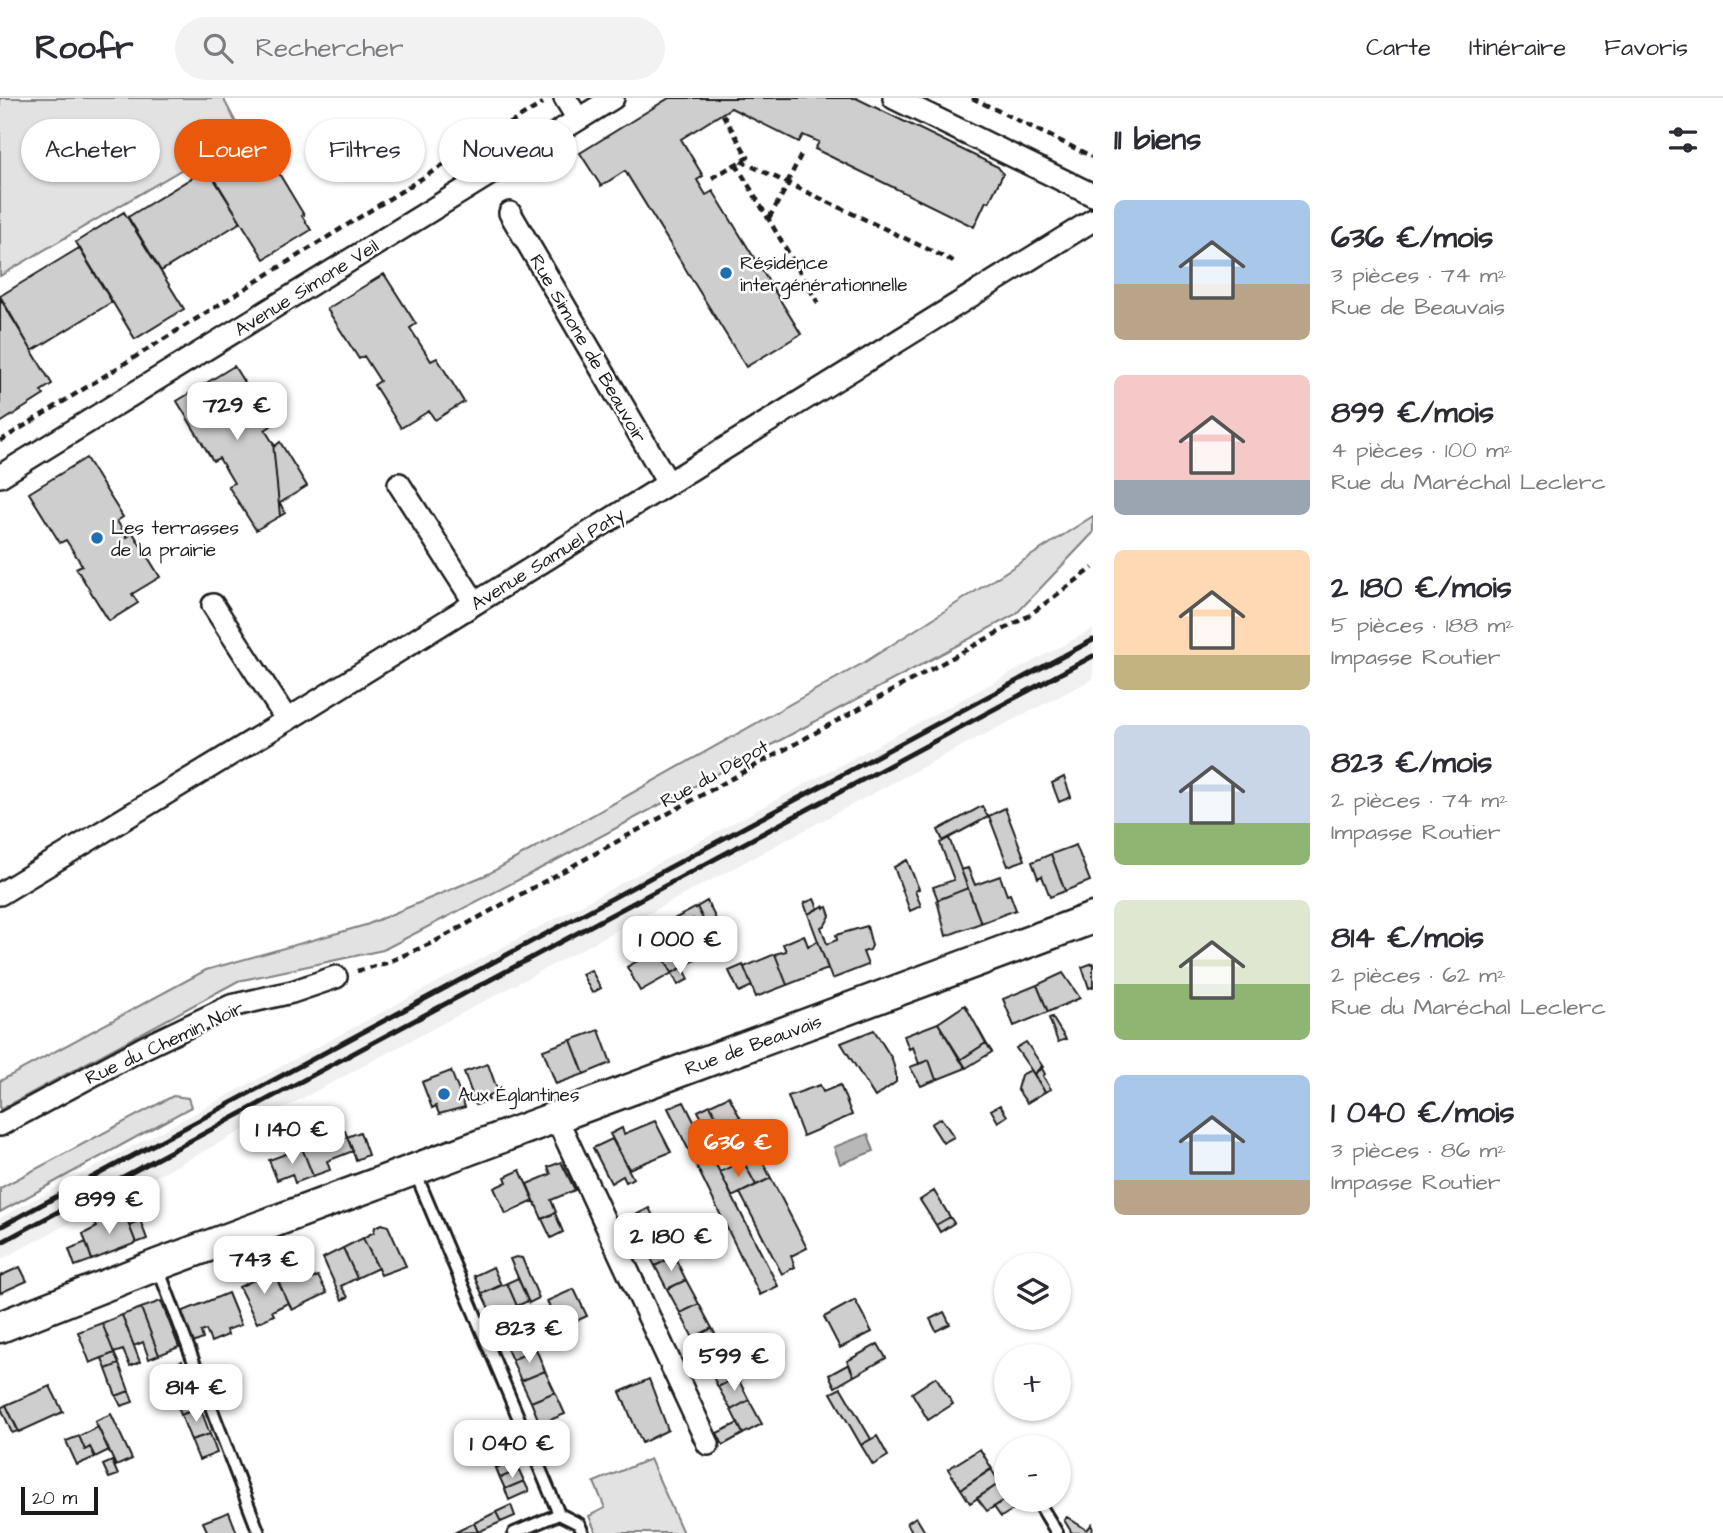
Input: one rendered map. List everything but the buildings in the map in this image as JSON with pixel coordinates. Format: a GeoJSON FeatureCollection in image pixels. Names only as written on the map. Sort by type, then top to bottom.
{"type":"FeatureCollection","features":[{"type":"Feature","properties":{"kind":"main road","name":"Rue de Beauvais"},"geometry":{"type":"LineString","coordinates":[[0,1327],[157,1265],[1093,918]]}},
{"type":"Feature","properties":{"kind":"street"},"geometry":{"type":"LineString","coordinates":[[565,98],[578,119]]}},
{"type":"Feature","properties":{"kind":"street","name":"Avenue Simone Veil"},"geometry":{"type":"LineString","coordinates":[[0,476],[612,98]]}},
{"type":"Feature","properties":{"kind":"street"},"geometry":{"type":"LineString","coordinates":[[894,98],[1093,195]]}},
{"type":"Feature","properties":{"kind":"street","name":"Rue Simone de Beauvoir"},"geometry":{"type":"LineString","coordinates":[[510,213],[668,484]]}},
{"type":"Feature","properties":{"kind":"street","name":"Avenue Samuel Paty"},"geometry":{"type":"LineString","coordinates":[[0,894],[287,720],[1093,220]]}},
{"type":"Feature","properties":{"kind":"street"},"geometry":{"type":"LineString","coordinates":[[399,484],[475,603]]}},
{"type":"Feature","properties":{"kind":"street"},"geometry":{"type":"LineString","coordinates":[[213,605],[287,720]]}},
{"type":"Feature","properties":{"kind":"street","name":"Rue du Chemin Noir"},"geometry":{"type":"LineString","coordinates":[[0,1125],[145,1047],[231,1006],[292,992],[336,977]]}},
{"type":"Feature","properties":{"kind":"street"},"geometry":{"type":"LineString","coordinates":[[556,1117],[708,1444]]}},
{"type":"Feature","properties":{"kind":"lane"},"geometry":{"type":"LineString","coordinates":[[413,1170],[559,1514],[579,1524],[583,1533]]}},
{"type":"Feature","properties":{"kind":"lane"},"geometry":{"type":"LineString","coordinates":[[157,1265],[258,1533]]}},
{"type":"Feature","properties":{"kind":"lane"},"geometry":{"type":"LineString","coordinates":[[1044,1512],[1057,1533]]}},
{"type":"Feature","properties":{"kind":"lane"},"geometry":{"type":"LineString","coordinates":[[514,1533],[559,1514]]}},
{"type":"Feature","properties":{"kind":"path"},"geometry":{"type":"LineString","coordinates":[[0,441],[552,98]]}},
{"type":"Feature","properties":{"kind":"path"},"geometry":{"type":"LineString","coordinates":[[972,98],[1093,157]]}},
{"type":"Feature","properties":{"kind":"path"},"geometry":{"type":"LineString","coordinates":[[712,178],[748,157],[722,114]]}},
{"type":"Feature","properties":{"kind":"path"},"geometry":{"type":"LineString","coordinates":[[769,219],[803,152]]}},
{"type":"Feature","properties":{"kind":"path"},"geometry":{"type":"LineString","coordinates":[[738,162],[955,262]]}},
{"type":"Feature","properties":{"kind":"path"},"geometry":{"type":"LineString","coordinates":[[738,162],[818,303]]}},
{"type":"Feature","properties":{"kind":"path","name":"Rue du Dépot"},"geometry":{"type":"LineString","coordinates":[[336,977],[386,963],[434,942],[1028,616],[1093,568]]}},
{"type":"Feature","properties":{"kind":"shaded area"},"geometry":{"type":"Polygon","coordinates":[[[0,98],[223,98],[234,119],[174,119],[174,174],[0,276],[0,98]]]}},
{"type":"Feature","properties":{"kind":"shaded area"},"geometry":{"type":"Polygon","coordinates":[[[1093,516],[1093,533],[1016,614],[383,950],[238,981],[0,1110],[0,1081],[206,970],[366,925],[488,874],[865,662],[1093,516]]]}},
{"type":"Feature","properties":{"kind":"shaded area"},"geometry":{"type":"Polygon","coordinates":[[[1093,629],[1093,679],[958,748],[0,1260],[0,1218],[1093,629]]]}},
{"type":"Feature","properties":{"kind":"shaded area"},"geometry":{"type":"Polygon","coordinates":[[[173,1096],[188,1098],[191,1107],[0,1212],[0,1188],[173,1096]]]}},
{"type":"Feature","properties":{"kind":"shaded area"},"geometry":{"type":"Polygon","coordinates":[[[868,1134],[874,1151],[840,1164],[834,1147],[868,1134]]]}},
{"type":"Feature","properties":{"kind":"shaded area"},"geometry":{"type":"Polygon","coordinates":[[[650,1459],[683,1533],[596,1533],[589,1516],[605,1508],[594,1482],[650,1459]]]}},
{"type":"Feature","properties":{"kind":"railway"},"geometry":{"type":"LineString","coordinates":[[0,1227],[1093,640]]}},
{"type":"Feature","properties":{"kind":"railway"},"geometry":{"type":"LineString","coordinates":[[0,1243],[1093,656]]}},
{"type":"Feature","properties":{"kind":"place","name":"Résidence intergénérationnelle"},"geometry":{"type":"Point","coordinates":[726,273]}},
{"type":"Feature","properties":{"kind":"place","name":"Les terrasses de la prairie"},"geometry":{"type":"Point","coordinates":[97,538]}},
{"type":"Feature","properties":{"kind":"place","name":"Aux Églantines"},"geometry":{"type":"Point","coordinates":[444,1094]}}]}
